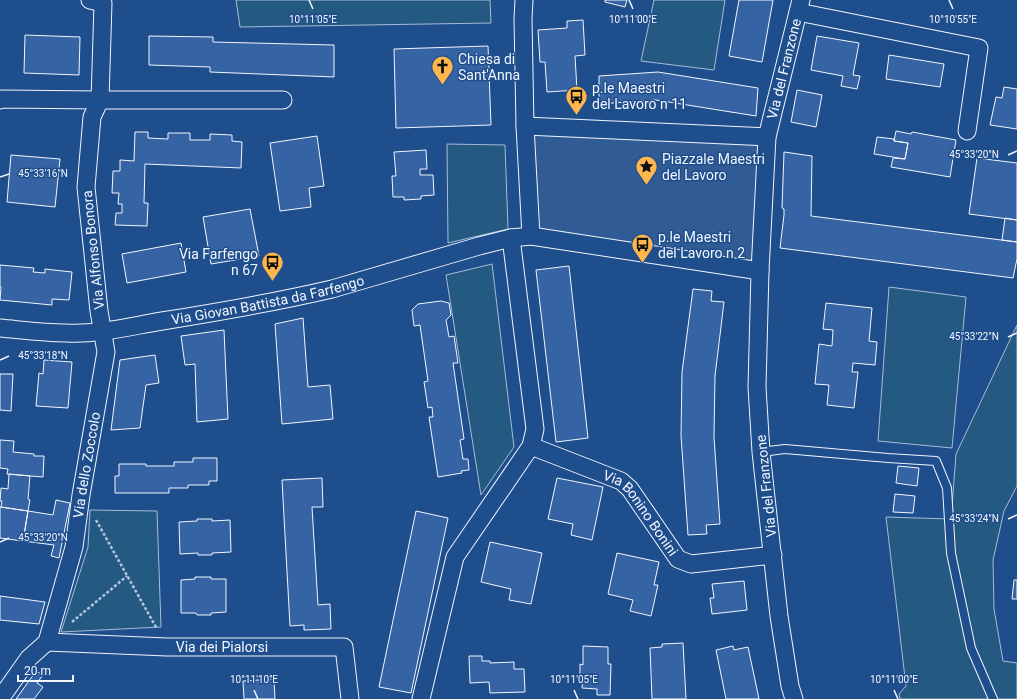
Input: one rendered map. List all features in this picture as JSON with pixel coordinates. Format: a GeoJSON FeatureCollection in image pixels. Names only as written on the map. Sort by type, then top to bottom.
{"type":"FeatureCollection","features":[{"type":"Feature","properties":{"kind":"street","name":"Via Alfonso Bonora"},"geometry":{"type":"LineString","coordinates":[[90,0],[103,3],[100,100],[92,117],[86,187],[102,331]]}},
{"type":"Feature","properties":{"kind":"street"},"geometry":{"type":"LineString","coordinates":[[524,0],[525,126],[531,236],[760,271],[767,137],[525,126]]}},
{"type":"Feature","properties":{"kind":"street"},"geometry":{"type":"LineString","coordinates":[[800,6],[979,48],[967,131]]}},
{"type":"Feature","properties":{"kind":"street","name":"Via del Franzone"},"geometry":{"type":"LineString","coordinates":[[767,137],[800,6]]}},
{"type":"Feature","properties":{"kind":"street"},"geometry":{"type":"LineString","coordinates":[[0,100],[283,100]]}},
{"type":"Feature","properties":{"kind":"street","name":"Via Giovan Battista da Farfengo"},"geometry":{"type":"LineString","coordinates":[[0,328],[67,334],[102,331],[209,313],[311,294],[340,287],[479,246],[511,238],[531,236]]}},
{"type":"Feature","properties":{"kind":"street"},"geometry":{"type":"LineString","coordinates":[[422,699],[456,557],[531,446],[536,429],[511,238]]}},
{"type":"Feature","properties":{"kind":"street","name":"Via del Franzone"},"geometry":{"type":"LineString","coordinates":[[760,271],[756,387],[761,452],[779,616],[790,686],[794,699]]}},
{"type":"Feature","properties":{"kind":"street","name":"Via dello Zoccolo"},"geometry":{"type":"LineString","coordinates":[[47,642],[74,547],[81,495],[106,352],[102,331]]}},
{"type":"Feature","properties":{"kind":"street","name":"Via Bonino Bonini"},"geometry":{"type":"LineString","coordinates":[[531,446],[621,481],[630,489],[678,559],[691,564],[773,555]]}},
{"type":"Feature","properties":{"kind":"street"},"geometry":{"type":"LineString","coordinates":[[0,699],[29,658],[47,642]]}},
{"type":"Feature","properties":{"kind":"street","name":"Via dei Pialorsi"},"geometry":{"type":"LineString","coordinates":[[47,642],[167,647],[344,647],[350,699]]}},
{"type":"Feature","properties":{"kind":"lane"},"geometry":{"type":"LineString","coordinates":[[761,452],[785,449],[936,461],[947,488],[951,554],[970,648],[993,699]]}},
{"type":"Feature","properties":{"kind":"path"},"geometry":{"type":"LineString","coordinates":[[81,495],[167,647]]}},
{"type":"Feature","properties":{"kind":"path"},"geometry":{"type":"LineString","coordinates":[[70,623],[127,576]]}},
{"type":"Feature","properties":{"kind":"shaded area"},"geometry":{"type":"Polygon","coordinates":[[[236,0],[490,0],[491,23],[240,27],[236,0]]]}},
{"type":"Feature","properties":{"kind":"shaded area"},"geometry":{"type":"Polygon","coordinates":[[[654,0],[725,0],[714,70],[641,61],[654,0]]]}},
{"type":"Feature","properties":{"kind":"shaded area","name":"Piazzale Maestri del Lavoro"},"geometry":{"type":"Polygon","coordinates":[[[521,120],[774,133],[766,274],[524,241],[521,120]]]}},
{"type":"Feature","properties":{"kind":"shaded area"},"geometry":{"type":"Polygon","coordinates":[[[447,144],[505,145],[508,229],[448,243],[447,144]]]}},
{"type":"Feature","properties":{"kind":"shaded area"},"geometry":{"type":"Polygon","coordinates":[[[492,264],[514,447],[481,495],[446,275],[492,264]]]}},
{"type":"Feature","properties":{"kind":"shaded area"},"geometry":{"type":"Polygon","coordinates":[[[889,287],[966,297],[952,448],[878,441],[889,287]]]}},
{"type":"Feature","properties":{"kind":"shaded area"},"geometry":{"type":"Polygon","coordinates":[[[1017,325],[1017,486],[1004,511],[993,560],[994,609],[1003,661],[1017,663],[1017,699],[900,699],[899,694],[906,686],[886,517],[951,519],[956,454],[1017,325]]]}},
{"type":"Feature","properties":{"kind":"shaded area"},"geometry":{"type":"Polygon","coordinates":[[[90,510],[157,511],[161,627],[61,632],[88,547],[90,510]]]}},
{"type":"Feature","properties":{"kind":"building"},"geometry":{"type":"Polygon","coordinates":[[[605,0],[627,0],[625,7],[605,2],[605,0]]]}},
{"type":"Feature","properties":{"kind":"building"},"geometry":{"type":"Polygon","coordinates":[[[739,0],[773,0],[762,62],[729,56],[739,0]]]}},
{"type":"Feature","properties":{"kind":"building"},"geometry":{"type":"Polygon","coordinates":[[[583,20],[585,55],[575,56],[577,90],[547,92],[545,62],[540,62],[538,30],[567,28],[567,21],[583,20]]]}},
{"type":"Feature","properties":{"kind":"building"},"geometry":{"type":"Polygon","coordinates":[[[25,35],[80,37],[79,75],[24,73],[25,35]]]}},
{"type":"Feature","properties":{"kind":"building"},"geometry":{"type":"Polygon","coordinates":[[[149,36],[213,37],[213,42],[334,45],[334,77],[210,72],[210,67],[149,65],[149,36]]]}},
{"type":"Feature","properties":{"kind":"building"},"geometry":{"type":"Polygon","coordinates":[[[817,36],[859,43],[853,75],[860,76],[857,89],[841,86],[843,76],[811,70],[817,36]]]}},
{"type":"Feature","properties":{"kind":"building","name":"Chiesa di Sant'Anna"},"geometry":{"type":"Polygon","coordinates":[[[488,46],[491,125],[396,128],[394,49],[488,46]]]}},
{"type":"Feature","properties":{"kind":"building"},"geometry":{"type":"Polygon","coordinates":[[[889,55],[944,64],[940,87],[886,79],[889,55]]]}},
{"type":"Feature","properties":{"kind":"building"},"geometry":{"type":"Polygon","coordinates":[[[658,72],[758,88],[756,116],[656,100],[599,104],[599,76],[658,72]]]}},
{"type":"Feature","properties":{"kind":"building"},"geometry":{"type":"Polygon","coordinates":[[[1004,87],[1017,89],[1017,129],[990,125],[996,97],[1002,98],[1004,87]]]}},
{"type":"Feature","properties":{"kind":"building"},"geometry":{"type":"Polygon","coordinates":[[[797,90],[822,95],[816,127],[791,122],[797,90]]]}},
{"type":"Feature","properties":{"kind":"building"},"geometry":{"type":"Polygon","coordinates":[[[896,131],[911,134],[912,132],[956,140],[950,177],[891,167],[893,158],[905,159],[908,143],[894,141],[896,131]]]}},
{"type":"Feature","properties":{"kind":"building"},"geometry":{"type":"Polygon","coordinates":[[[135,132],[148,132],[148,138],[168,139],[168,133],[190,133],[190,140],[210,140],[210,134],[232,135],[232,141],[242,142],[241,168],[145,164],[144,203],[148,203],[147,226],[115,225],[116,213],[122,213],[122,204],[118,204],[119,193],[112,193],[113,171],[120,171],[120,160],[134,161],[135,132]]]}},
{"type":"Feature","properties":{"kind":"building"},"geometry":{"type":"Polygon","coordinates":[[[317,136],[324,186],[309,188],[311,207],[280,211],[270,143],[317,136]]]}},
{"type":"Feature","properties":{"kind":"building"},"geometry":{"type":"Polygon","coordinates":[[[877,137],[894,139],[894,141],[908,143],[905,159],[874,154],[877,137]]]}},
{"type":"Feature","properties":{"kind":"building"},"geometry":{"type":"Polygon","coordinates":[[[426,150],[427,169],[420,169],[420,175],[433,175],[434,195],[421,196],[421,199],[404,200],[404,197],[393,197],[392,176],[396,176],[394,152],[426,150]]]}},
{"type":"Feature","properties":{"kind":"building"},"geometry":{"type":"Polygon","coordinates":[[[784,152],[812,156],[811,216],[1017,242],[1017,259],[1013,278],[780,248],[784,215],[784,209],[782,208],[784,152]]]}},
{"type":"Feature","properties":{"kind":"building"},"geometry":{"type":"Polygon","coordinates":[[[11,155],[60,159],[55,207],[7,202],[11,155]]]}},
{"type":"Feature","properties":{"kind":"building"},"geometry":{"type":"Polygon","coordinates":[[[977,158],[1017,163],[1017,220],[969,214],[977,158]]]}},
{"type":"Feature","properties":{"kind":"building"},"geometry":{"type":"Polygon","coordinates":[[[250,209],[259,256],[211,264],[203,217],[250,209]]]}},
{"type":"Feature","properties":{"kind":"building"},"geometry":{"type":"Polygon","coordinates":[[[1005,218],[1017,220],[1017,242],[1002,240],[1005,218]]]}},
{"type":"Feature","properties":{"kind":"building"},"geometry":{"type":"Polygon","coordinates":[[[181,243],[186,272],[127,283],[122,254],[181,243]]]}},
{"type":"Feature","properties":{"kind":"building"},"geometry":{"type":"Polygon","coordinates":[[[0,265],[34,268],[33,272],[45,273],[45,269],[72,272],[69,300],[52,299],[52,305],[0,300],[0,265]]]}},
{"type":"Feature","properties":{"kind":"building"},"geometry":{"type":"Polygon","coordinates":[[[569,266],[588,438],[556,442],[536,270],[569,266]]]}},
{"type":"Feature","properties":{"kind":"building"},"geometry":{"type":"Polygon","coordinates":[[[693,289],[712,291],[711,301],[724,302],[715,376],[714,437],[720,524],[706,525],[707,534],[688,535],[681,436],[682,372],[693,289]]]}},
{"type":"Feature","properties":{"kind":"building"},"geometry":{"type":"Polygon","coordinates":[[[441,301],[449,303],[451,315],[446,320],[449,337],[454,336],[458,363],[453,363],[464,439],[460,440],[463,459],[468,459],[469,470],[461,471],[462,473],[438,477],[429,417],[433,417],[432,407],[428,408],[424,382],[428,381],[420,325],[414,326],[412,310],[418,304],[441,301]]]}},
{"type":"Feature","properties":{"kind":"building"},"geometry":{"type":"Polygon","coordinates":[[[826,303],[872,308],[869,341],[877,342],[875,365],[853,363],[852,372],[858,372],[854,408],[827,405],[829,385],[815,384],[819,344],[832,346],[833,330],[823,329],[826,303]]]}},
{"type":"Feature","properties":{"kind":"building"},"geometry":{"type":"Polygon","coordinates":[[[303,318],[308,387],[330,385],[333,419],[282,424],[275,324],[303,318]]]}},
{"type":"Feature","properties":{"kind":"building"},"geometry":{"type":"Polygon","coordinates":[[[224,330],[228,419],[197,422],[195,364],[185,365],[181,336],[224,330]]]}},
{"type":"Feature","properties":{"kind":"building"},"geometry":{"type":"Polygon","coordinates":[[[155,355],[159,383],[146,385],[140,428],[111,430],[120,360],[155,355]]]}},
{"type":"Feature","properties":{"kind":"building"},"geometry":{"type":"Polygon","coordinates":[[[44,360],[72,362],[68,408],[36,406],[39,373],[43,374],[44,360]]]}},
{"type":"Feature","properties":{"kind":"building"},"geometry":{"type":"Polygon","coordinates":[[[0,374],[13,374],[11,411],[0,410],[0,374]]]}},
{"type":"Feature","properties":{"kind":"building"},"geometry":{"type":"Polygon","coordinates":[[[0,440],[14,441],[13,452],[34,454],[34,456],[44,456],[43,477],[7,474],[8,469],[0,468],[0,440]]]}},
{"type":"Feature","properties":{"kind":"building"},"geometry":{"type":"Polygon","coordinates":[[[193,458],[217,458],[217,481],[209,481],[209,485],[188,485],[188,488],[169,488],[169,493],[115,493],[115,476],[119,476],[119,464],[174,466],[174,462],[193,462],[193,458]]]}},
{"type":"Feature","properties":{"kind":"building"},"geometry":{"type":"Polygon","coordinates":[[[898,466],[919,468],[917,486],[896,483],[898,466]]]}},
{"type":"Feature","properties":{"kind":"building"},"geometry":{"type":"Polygon","coordinates":[[[9,474],[30,476],[28,499],[30,500],[28,511],[1,507],[1,488],[8,489],[9,474]]]}},
{"type":"Feature","properties":{"kind":"building"},"geometry":{"type":"Polygon","coordinates":[[[322,478],[323,507],[312,507],[318,605],[330,604],[331,629],[304,630],[304,625],[290,626],[282,480],[322,478]]]}},
{"type":"Feature","properties":{"kind":"building"},"geometry":{"type":"Polygon","coordinates":[[[557,478],[603,487],[592,540],[571,535],[573,524],[548,519],[557,478]]]}},
{"type":"Feature","properties":{"kind":"building"},"geometry":{"type":"Polygon","coordinates":[[[895,494],[915,496],[913,513],[893,512],[895,494]]]}},
{"type":"Feature","properties":{"kind":"building"},"geometry":{"type":"Polygon","coordinates":[[[56,500],[70,503],[59,558],[51,556],[54,545],[23,541],[28,511],[53,515],[56,500]]]}},
{"type":"Feature","properties":{"kind":"building"},"geometry":{"type":"Polygon","coordinates":[[[0,507],[28,511],[23,541],[0,538],[0,507]]]}},
{"type":"Feature","properties":{"kind":"building"},"geometry":{"type":"Polygon","coordinates":[[[416,511],[448,518],[411,693],[379,687],[416,511]]]}},
{"type":"Feature","properties":{"kind":"building"},"geometry":{"type":"Polygon","coordinates":[[[197,519],[212,519],[212,521],[230,520],[231,552],[212,553],[212,555],[198,555],[198,553],[180,554],[179,522],[197,521],[197,519]]]}},
{"type":"Feature","properties":{"kind":"building"},"geometry":{"type":"Polygon","coordinates":[[[490,542],[542,553],[531,604],[509,600],[511,589],[481,582],[490,542]]]}},
{"type":"Feature","properties":{"kind":"building"},"geometry":{"type":"Polygon","coordinates":[[[617,553],[659,562],[654,585],[658,585],[651,616],[630,611],[633,600],[608,594],[617,553]]]}},
{"type":"Feature","properties":{"kind":"building"},"geometry":{"type":"Polygon","coordinates":[[[195,577],[226,579],[226,612],[211,613],[211,615],[181,613],[181,580],[195,579],[195,577]]]}},
{"type":"Feature","properties":{"kind":"building"},"geometry":{"type":"Polygon","coordinates":[[[1014,580],[1017,580],[1017,599],[1012,599],[1014,580]]]}},
{"type":"Feature","properties":{"kind":"building"},"geometry":{"type":"Polygon","coordinates":[[[744,581],[747,610],[712,614],[710,598],[714,598],[712,584],[744,581]]]}},
{"type":"Feature","properties":{"kind":"building"},"geometry":{"type":"Polygon","coordinates":[[[0,596],[45,602],[39,624],[0,620],[0,596]]]}},
{"type":"Feature","properties":{"kind":"building"},"geometry":{"type":"Polygon","coordinates":[[[683,643],[686,699],[652,699],[650,648],[662,647],[662,644],[683,643]]]}},
{"type":"Feature","properties":{"kind":"building"},"geometry":{"type":"Polygon","coordinates":[[[583,646],[608,647],[608,664],[611,664],[610,695],[597,695],[597,689],[582,688],[583,677],[580,677],[580,664],[583,665],[583,646]]]}},
{"type":"Feature","properties":{"kind":"building"},"geometry":{"type":"Polygon","coordinates":[[[733,646],[734,650],[748,647],[759,699],[726,699],[716,650],[733,646]]]}},
{"type":"Feature","properties":{"kind":"building"},"geometry":{"type":"Polygon","coordinates":[[[469,656],[482,656],[482,661],[490,661],[490,663],[514,662],[514,669],[524,669],[525,692],[490,693],[489,682],[470,683],[469,656]]]}},
{"type":"Feature","properties":{"kind":"building"},"geometry":{"type":"Polygon","coordinates":[[[36,671],[43,675],[37,683],[43,687],[34,699],[16,699],[36,671]]]}},
{"type":"Feature","properties":{"kind":"building"},"geometry":{"type":"Polygon","coordinates":[[[274,679],[275,699],[244,699],[243,681],[274,679]]]}},
{"type":"Feature","properties":{"kind":"place","name":"Chiesa di Sant'Anna"},"geometry":{"type":"Point","coordinates":[442,86]}},
{"type":"Feature","properties":{"kind":"place","name":"p.le Maestri del Lavoro n 11"},"geometry":{"type":"Point","coordinates":[577,116]}},
{"type":"Feature","properties":{"kind":"place","name":"Piazzale Maestri del Lavoro"},"geometry":{"type":"Point","coordinates":[647,186]}},
{"type":"Feature","properties":{"kind":"place","name":"p.le Maestri del Lavoro n 2"},"geometry":{"type":"Point","coordinates":[643,264]}},
{"type":"Feature","properties":{"kind":"place","name":"Via Farfengo n 67"},"geometry":{"type":"Point","coordinates":[273,282]}}]}
